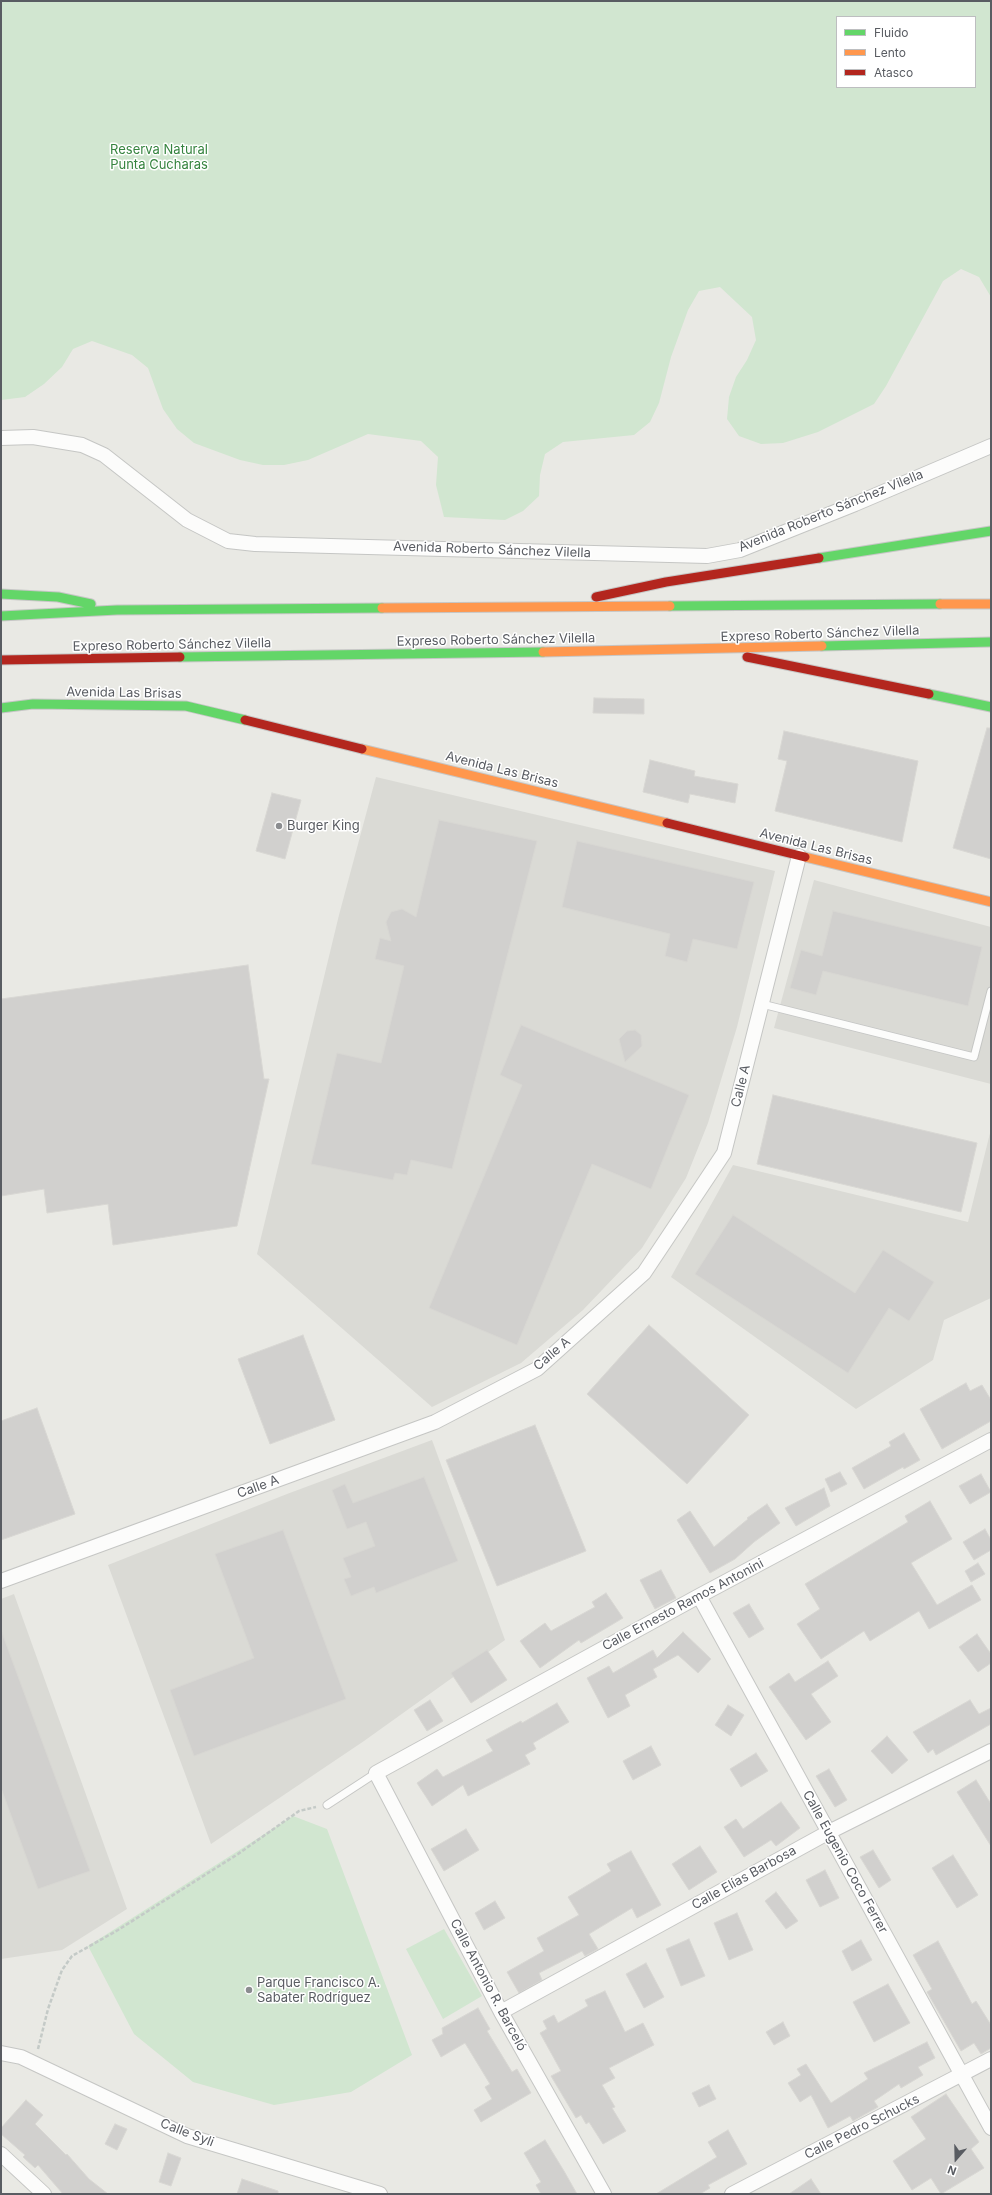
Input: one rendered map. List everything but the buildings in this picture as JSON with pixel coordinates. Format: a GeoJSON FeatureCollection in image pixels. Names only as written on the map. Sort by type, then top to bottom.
{"type":"FeatureCollection","features":[{"type":"Feature","properties":{"kind":"main road"},"geometry":{"type":"LineString","coordinates":[[550,607],[666,582],[991,531]]}},
{"type":"Feature","properties":{"kind":"main road"},"geometry":{"type":"LineString","coordinates":[[1,594],[58,597],[117,610]]}},
{"type":"Feature","properties":{"kind":"main road","name":"Expreso Roberto Sánchez Vilella"},"geometry":{"type":"LineString","coordinates":[[1,616],[117,610],[991,604]]}},
{"type":"Feature","properties":{"kind":"main road","name":"Expreso Roberto Sánchez Vilella"},"geometry":{"type":"LineString","coordinates":[[1,660],[712,649],[991,642]]}},
{"type":"Feature","properties":{"kind":"main road"},"geometry":{"type":"LineString","coordinates":[[712,649],[874,684],[991,707]]}},
{"type":"Feature","properties":{"kind":"main road","name":"Avenida Las Brisas"},"geometry":{"type":"LineString","coordinates":[[1,708],[33,704],[186,706],[991,902]]}},
{"type":"Feature","properties":{"kind":"street","name":"Avenida Roberto Sánchez Vilella"},"geometry":{"type":"LineString","coordinates":[[1,438],[33,437],[82,444],[104,456],[187,520],[228,541],[255,544],[707,556],[740,550],[855,504],[991,446]]}},
{"type":"Feature","properties":{"kind":"street","name":"Calle A"},"geometry":{"type":"LineString","coordinates":[[1,1581],[435,1422],[537,1369],[644,1273],[724,1153],[799,856]]}},
{"type":"Feature","properties":{"kind":"street","name":"Calle Ernesto Ramos Antonini"},"geometry":{"type":"LineString","coordinates":[[376,1773],[699,1596],[991,1440]]}},
{"type":"Feature","properties":{"kind":"street","name":"Calle Eugenio Coco Ferrer"},"geometry":{"type":"LineString","coordinates":[[699,1596],[961,2076],[991,2128]]}},
{"type":"Feature","properties":{"kind":"street","name":"Calle Elías Barbosa"},"geometry":{"type":"LineString","coordinates":[[501,2012],[829,1832],[991,1751]]}},
{"type":"Feature","properties":{"kind":"street","name":"Calle Antonio R. Barceló"},"geometry":{"type":"LineString","coordinates":[[376,1773],[501,2012],[604,2194]]}},
{"type":"Feature","properties":{"kind":"street","name":"Calle Syli"},"geometry":{"type":"LineString","coordinates":[[1,2053],[20,2057],[187,2136],[380,2194]]}},
{"type":"Feature","properties":{"kind":"street","name":"Calle Pedro Schucks"},"geometry":{"type":"LineString","coordinates":[[732,2194],[961,2076],[991,2059]]}},
{"type":"Feature","properties":{"kind":"street"},"geometry":{"type":"LineString","coordinates":[[1,2154],[44,2194]]}},
{"type":"Feature","properties":{"kind":"lane"},"geometry":{"type":"LineString","coordinates":[[762,1004],[974,1057],[991,991]]}},
{"type":"Feature","properties":{"kind":"lane"},"geometry":{"type":"LineString","coordinates":[[328,1805],[376,1773]]}},
{"type":"Feature","properties":{"kind":"path"},"geometry":{"type":"LineString","coordinates":[[41,2036],[48,2009],[62,1970],[72,1956],[118,1930],[238,1854],[299,1811],[328,1805]]}},
{"type":"Feature","properties":{"kind":"shaded area"},"geometry":{"type":"Polygon","coordinates":[[[376,777],[775,871],[737,1027],[708,1123],[686,1178],[642,1248],[583,1310],[521,1363],[432,1407],[257,1254],[339,915],[376,777]]]}},
{"type":"Feature","properties":{"kind":"shaded area"},"geometry":{"type":"Polygon","coordinates":[[[814,880],[991,927],[991,1084],[774,1028],[814,880]]]}},
{"type":"Feature","properties":{"kind":"shaded area"},"geometry":{"type":"Polygon","coordinates":[[[991,1129],[991,1298],[944,1320],[933,1360],[856,1409],[671,1277],[733,1165],[968,1222],[991,1129]]]}},
{"type":"Feature","properties":{"kind":"shaded area"},"geometry":{"type":"Polygon","coordinates":[[[432,1440],[505,1640],[364,1741],[211,1844],[108,1565],[287,1494],[432,1440]]]}},
{"type":"Feature","properties":{"kind":"shaded area"},"geometry":{"type":"Polygon","coordinates":[[[14,1594],[127,1909],[62,1950],[1,1959],[1,1599],[14,1594]]]}},
{"type":"Feature","properties":{"kind":"green space","name":"Reserva Natural Punta Cucharas"},"geometry":{"type":"Polygon","coordinates":[[[1,1],[991,1],[991,297],[979,277],[961,269],[943,281],[886,386],[874,404],[818,432],[783,443],[761,444],[739,436],[727,419],[729,397],[736,377],[747,360],[756,340],[752,317],[720,287],[699,291],[688,310],[671,357],[659,403],[650,422],[634,435],[563,442],[545,454],[540,475],[539,496],[523,511],[505,520],[444,517],[436,485],[438,457],[421,441],[368,434],[308,460],[284,465],[263,465],[240,460],[194,443],[177,429],[163,409],[148,368],[132,355],[92,341],[73,349],[62,367],[44,384],[25,397],[1,400],[1,1]]]}},
{"type":"Feature","properties":{"kind":"green space","name":"Parque Francisco A. Sabater Rodríguez"},"geometry":{"type":"Polygon","coordinates":[[[293,1816],[327,1829],[412,2055],[351,2092],[274,2105],[193,2082],[134,2034],[88,1946],[293,1816]]]}},
{"type":"Feature","properties":{"kind":"green space"},"geometry":{"type":"Polygon","coordinates":[[[444,1929],[482,1996],[443,2019],[406,1949],[444,1929]]]}},
{"type":"Feature","properties":{"kind":"traffic: fast"},"geometry":{"type":"LineString","coordinates":[[819,558],[991,531]]}},
{"type":"Feature","properties":{"kind":"traffic: fast"},"geometry":{"type":"LineString","coordinates":[[1,594],[58,597],[91,604]]}},
{"type":"Feature","properties":{"kind":"traffic: fast"},"geometry":{"type":"LineString","coordinates":[[670,606],[940,604]]}},
{"type":"Feature","properties":{"kind":"traffic: fast"},"geometry":{"type":"LineString","coordinates":[[1,616],[117,610],[382,608]]}},
{"type":"Feature","properties":{"kind":"traffic: fast"},"geometry":{"type":"LineString","coordinates":[[822,646],[991,642]]}},
{"type":"Feature","properties":{"kind":"traffic: fast"},"geometry":{"type":"LineString","coordinates":[[180,657],[543,652]]}},
{"type":"Feature","properties":{"kind":"traffic: fast"},"geometry":{"type":"LineString","coordinates":[[929,694],[991,707]]}},
{"type":"Feature","properties":{"kind":"traffic: fast"},"geometry":{"type":"LineString","coordinates":[[1,708],[33,704],[186,706],[245,720]]}},
{"type":"Feature","properties":{"kind":"traffic: slow"},"geometry":{"type":"LineString","coordinates":[[940,604],[991,604]]}},
{"type":"Feature","properties":{"kind":"traffic: slow"},"geometry":{"type":"LineString","coordinates":[[382,608],[670,606]]}},
{"type":"Feature","properties":{"kind":"traffic: slow"},"geometry":{"type":"LineString","coordinates":[[543,652],[822,646]]}},
{"type":"Feature","properties":{"kind":"traffic: slow"},"geometry":{"type":"LineString","coordinates":[[362,749],[667,823]]}},
{"type":"Feature","properties":{"kind":"traffic: slow"},"geometry":{"type":"LineString","coordinates":[[805,857],[991,902]]}},
{"type":"Feature","properties":{"kind":"traffic: jam"},"geometry":{"type":"LineString","coordinates":[[596,597],[666,582],[819,558]]}},
{"type":"Feature","properties":{"kind":"traffic: jam"},"geometry":{"type":"LineString","coordinates":[[1,660],[180,657]]}},
{"type":"Feature","properties":{"kind":"traffic: jam"},"geometry":{"type":"LineString","coordinates":[[747,657],[929,694]]}},
{"type":"Feature","properties":{"kind":"traffic: jam"},"geometry":{"type":"LineString","coordinates":[[245,720],[362,749]]}},
{"type":"Feature","properties":{"kind":"traffic: jam"},"geometry":{"type":"LineString","coordinates":[[667,823],[805,857]]}},
{"type":"Feature","properties":{"kind":"place","name":"Burger King"},"geometry":{"type":"Point","coordinates":[279,826]}},
{"type":"Feature","properties":{"kind":"place","name":"Parque Francisco A. Sabater Rodríguez"},"geometry":{"type":"Point","coordinates":[249,1990]}}]}
